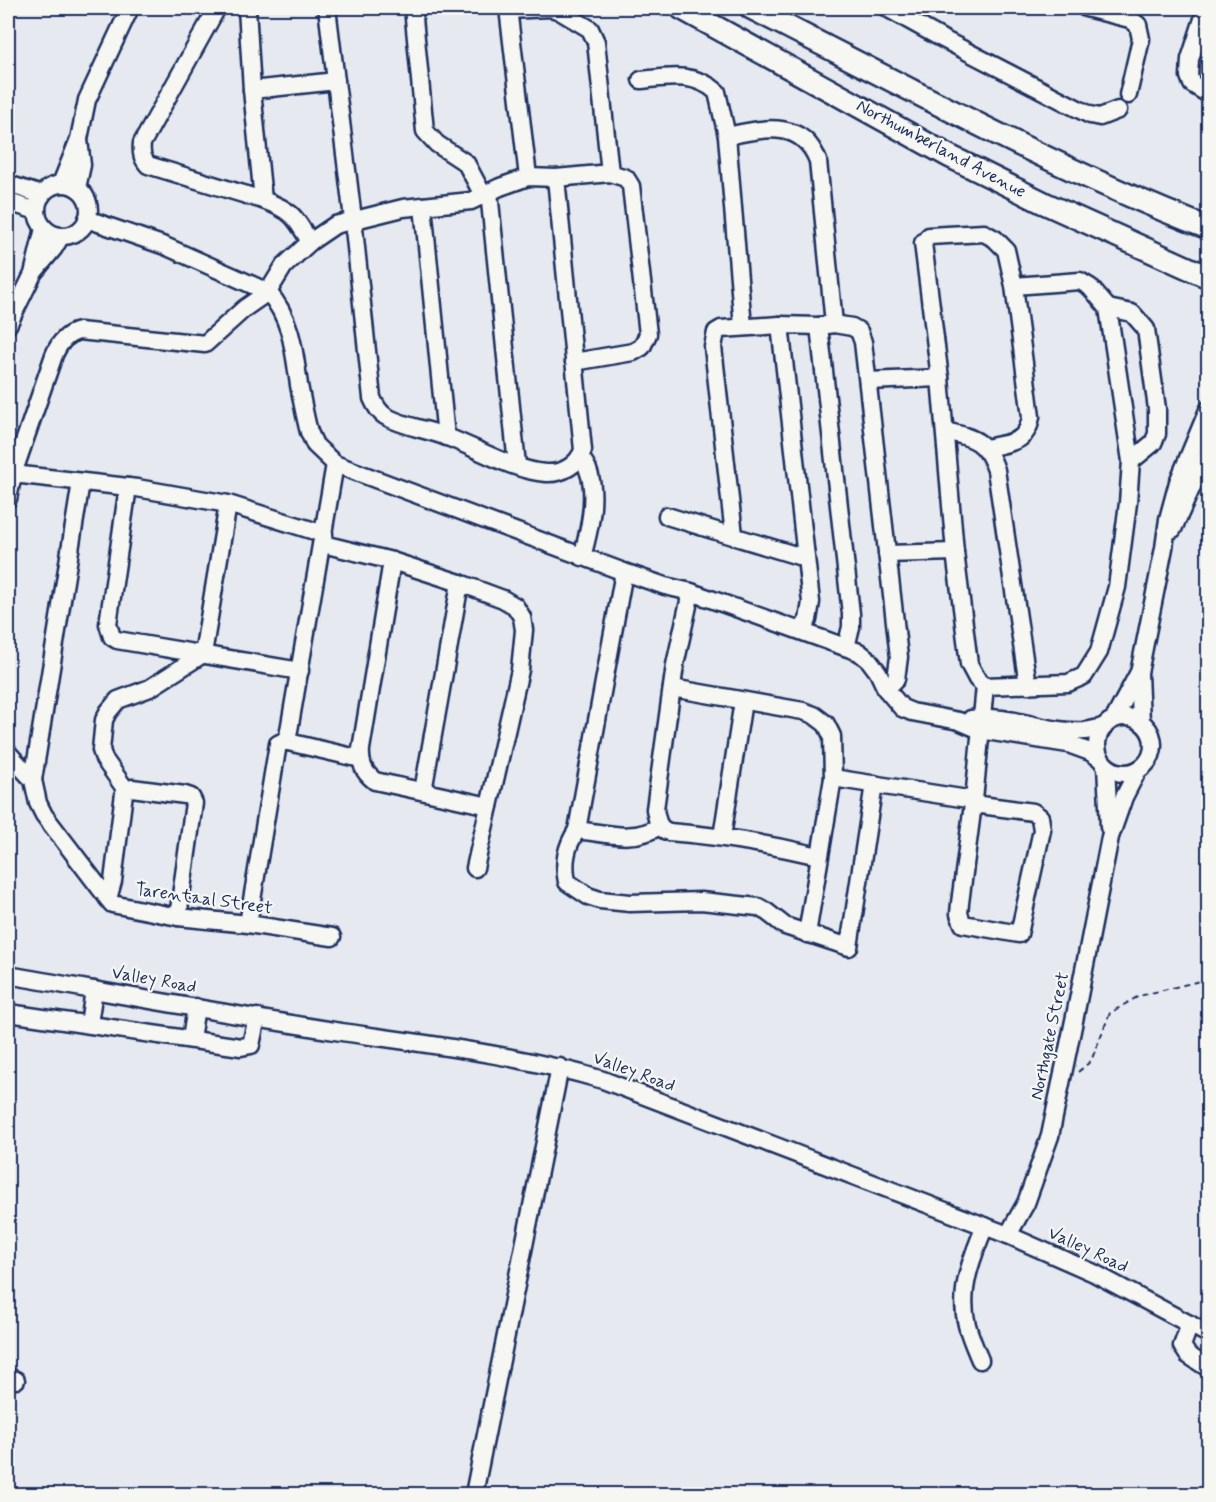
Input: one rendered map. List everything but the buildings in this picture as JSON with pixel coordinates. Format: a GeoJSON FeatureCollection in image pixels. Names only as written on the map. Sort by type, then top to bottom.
{"type":"FeatureCollection","features":[{"type":"Feature","properties":{"kind":"main road","name":"Northumberland Avenue"},"geometry":{"type":"LineString","coordinates":[[681,8],[949,156],[1207,279]]}},
{"type":"Feature","properties":{"kind":"main road"},"geometry":{"type":"LineString","coordinates":[[751,8],[969,119],[1150,206],[1209,228]]}},
{"type":"Feature","properties":{"kind":"main road"},"geometry":{"type":"LineString","coordinates":[[1150,206],[1209,211]]}},
{"type":"Feature","properties":{"kind":"street"},"geometry":{"type":"LineString","coordinates":[[69,186],[87,100],[130,8]]}},
{"type":"Feature","properties":{"kind":"street"},"geometry":{"type":"LineString","coordinates":[[217,8],[142,143],[143,159],[148,165],[284,208],[298,220],[310,242]]}},
{"type":"Feature","properties":{"kind":"street"},"geometry":{"type":"LineString","coordinates":[[248,8],[252,90],[263,200]]}},
{"type":"Feature","properties":{"kind":"street"},"geometry":{"type":"LineString","coordinates":[[327,8],[372,398],[382,414],[393,420],[446,436],[535,471],[561,472],[571,466],[583,450],[556,178]]}},
{"type":"Feature","properties":{"kind":"street"},"geometry":{"type":"LineString","coordinates":[[413,8],[425,131],[437,144],[466,163],[486,193],[517,465]]}},
{"type":"Feature","properties":{"kind":"street"},"geometry":{"type":"LineString","coordinates":[[528,177],[508,9],[550,8],[558,10],[590,29],[596,42],[610,173]]}},
{"type":"Feature","properties":{"kind":"street"},"geometry":{"type":"LineString","coordinates":[[887,8],[1090,115],[1100,117],[1118,110]]}},
{"type":"Feature","properties":{"kind":"street"},"geometry":{"type":"LineString","coordinates":[[1086,8],[1106,10],[1130,19],[1138,25],[1141,39],[1128,95]]}},
{"type":"Feature","properties":{"kind":"street"},"geometry":{"type":"LineString","coordinates":[[1203,14],[1190,59],[1189,76],[1192,84],[1209,94]]}},
{"type":"Feature","properties":{"kind":"street"},"geometry":{"type":"LineString","coordinates":[[641,80],[686,76],[712,87],[717,92],[727,136],[743,327]]}},
{"type":"Feature","properties":{"kind":"street"},"geometry":{"type":"LineString","coordinates":[[252,90],[336,81]]}},
{"type":"Feature","properties":{"kind":"street"},"geometry":{"type":"LineString","coordinates":[[727,136],[764,128],[776,128],[789,132],[813,148],[818,161],[827,325],[851,614],[851,627],[846,647]]}},
{"type":"Feature","properties":{"kind":"street"},"geometry":{"type":"LineString","coordinates":[[8,499],[13,474],[54,355],[59,343],[67,337],[79,331],[205,344],[244,309],[268,292],[284,266],[310,242],[335,225],[403,208],[471,201],[528,177],[556,178],[610,173],[626,178],[631,186],[648,334],[642,347],[633,352],[574,362]]}},
{"type":"Feature","properties":{"kind":"street"},"geometry":{"type":"LineString","coordinates":[[8,184],[39,203]]}},
{"type":"Feature","properties":{"kind":"street"},"geometry":{"type":"LineString","coordinates":[[8,325],[33,274],[44,228],[39,203],[47,190],[69,186],[85,197],[88,204],[87,219],[79,231],[61,236],[44,228]]}},
{"type":"Feature","properties":{"kind":"street"},"geometry":{"type":"LineString","coordinates":[[8,202],[39,203]]}},
{"type":"Feature","properties":{"kind":"street"},"geometry":{"type":"LineString","coordinates":[[423,206],[446,436]]}},
{"type":"Feature","properties":{"kind":"street"},"geometry":{"type":"LineString","coordinates":[[87,219],[165,246],[268,292],[286,318],[293,340],[309,432],[315,445],[335,464],[582,557],[665,586],[691,592],[859,652],[869,660],[886,689],[902,708],[912,712],[1058,735],[1085,731],[1124,717],[1133,718],[1148,728],[1154,746],[1148,763],[1138,770],[1124,774],[1114,771],[1058,735]]}},
{"type":"Feature","properties":{"kind":"street"},"geometry":{"type":"LineString","coordinates":[[987,448],[1021,439],[1029,430],[1031,417],[1014,286],[1006,250],[995,239],[984,233],[929,236],[923,243],[940,378],[955,552],[969,664],[977,678],[986,686],[1028,685],[1080,679],[1090,669],[1099,652],[1117,587],[1128,503],[1131,461],[1108,308],[1090,286],[1080,282],[1014,286]]}},
{"type":"Feature","properties":{"kind":"street"},"geometry":{"type":"LineString","coordinates":[[33,274],[61,236]]}},
{"type":"Feature","properties":{"kind":"street"},"geometry":{"type":"LineString","coordinates":[[1108,308],[1132,313],[1146,329],[1157,409],[1157,434],[1153,443],[1131,461]]}},
{"type":"Feature","properties":{"kind":"street"},"geometry":{"type":"LineString","coordinates":[[780,325],[795,444],[810,612],[801,630]]}},
{"type":"Feature","properties":{"kind":"street"},"geometry":{"type":"LineString","coordinates":[[734,536],[713,347],[716,332],[721,329],[780,325],[827,325],[852,327],[859,331],[863,342],[868,381],[899,664],[896,679],[886,689]]}},
{"type":"Feature","properties":{"kind":"street"},"geometry":{"type":"LineString","coordinates":[[868,381],[940,378]]}},
{"type":"Feature","properties":{"kind":"street"},"geometry":{"type":"LineString","coordinates":[[1141,722],[1139,673],[1168,519],[1173,497],[1209,410]]}},
{"type":"Feature","properties":{"kind":"street"},"geometry":{"type":"LineString","coordinates":[[945,431],[965,436],[987,448],[996,470],[1028,685]]}},
{"type":"Feature","properties":{"kind":"street"},"geometry":{"type":"LineString","coordinates":[[1164,548],[1209,451]]}},
{"type":"Feature","properties":{"kind":"street"},"geometry":{"type":"LineString","coordinates":[[580,457],[588,470],[591,491],[590,526],[582,557]]}},
{"type":"Feature","properties":{"kind":"street"},"geometry":{"type":"LineString","coordinates":[[287,742],[335,464]]}},
{"type":"Feature","properties":{"kind":"street"},"geometry":{"type":"LineString","coordinates":[[13,474],[128,488],[228,504],[323,539],[460,583],[503,599],[515,606],[522,617],[524,630],[518,681],[475,868]]}},
{"type":"Feature","properties":{"kind":"street"},"geometry":{"type":"LineString","coordinates":[[33,780],[81,482]]}},
{"type":"Feature","properties":{"kind":"street"},"geometry":{"type":"LineString","coordinates":[[128,488],[108,624],[109,633],[117,640],[300,671]]}},
{"type":"Feature","properties":{"kind":"street"},"geometry":{"type":"LineString","coordinates":[[108,899],[113,880],[126,790],[104,759],[101,750],[104,720],[118,700],[150,688],[203,654],[228,504]]}},
{"type":"Feature","properties":{"kind":"street"},"geometry":{"type":"LineString","coordinates":[[667,516],[805,558]]}},
{"type":"Feature","properties":{"kind":"street"},"geometry":{"type":"LineString","coordinates":[[887,554],[955,552]]}},
{"type":"Feature","properties":{"kind":"street"},"geometry":{"type":"LineString","coordinates":[[392,561],[361,759],[364,770],[375,781],[489,806]]}},
{"type":"Feature","properties":{"kind":"street"},"geometry":{"type":"LineString","coordinates":[[624,572],[577,830],[570,841],[564,868],[567,882],[588,896],[600,900],[630,903],[701,902],[749,906],[767,912],[785,926],[849,947],[874,784]]}},
{"type":"Feature","properties":{"kind":"street"},"geometry":{"type":"LineString","coordinates":[[423,791],[460,583]]}},
{"type":"Feature","properties":{"kind":"street"},"geometry":{"type":"LineString","coordinates":[[691,592],[675,665],[655,809],[659,826],[663,831],[722,837],[778,846],[819,856]]}},
{"type":"Feature","properties":{"kind":"street"},"geometry":{"type":"LineString","coordinates":[[1103,762],[1098,750],[1098,740],[1139,673]]}},
{"type":"Feature","properties":{"kind":"street"},"geometry":{"type":"LineString","coordinates":[[832,778],[874,784],[974,802],[1025,811],[1034,812],[1040,817],[1042,830],[1018,934],[970,926],[960,921],[960,903],[974,802],[980,724],[986,686]]}},
{"type":"Feature","properties":{"kind":"street"},"geometry":{"type":"LineString","coordinates":[[672,688],[803,711],[814,715],[826,724],[832,735],[832,778],[807,934]]}},
{"type":"Feature","properties":{"kind":"street"},"geometry":{"type":"LineString","coordinates":[[722,837],[743,701]]}},
{"type":"Feature","properties":{"kind":"street"},"geometry":{"type":"LineString","coordinates":[[248,924],[278,744],[287,742],[361,759]]}},
{"type":"Feature","properties":{"kind":"street","name":"Tarentaal Street"},"geometry":{"type":"LineString","coordinates":[[8,753],[33,780],[38,803],[44,815],[108,899],[117,906],[177,917],[248,924],[332,937]]}},
{"type":"Feature","properties":{"kind":"street","name":"Northgate Street"},"geometry":{"type":"LineString","coordinates":[[1103,762],[1110,837]]}},
{"type":"Feature","properties":{"kind":"street","name":"Northgate Street"},"geometry":{"type":"LineString","coordinates":[[1008,1235],[1026,1203],[1050,1136],[1110,837],[1124,797],[1138,770]]}},
{"type":"Feature","properties":{"kind":"street"},"geometry":{"type":"LineString","coordinates":[[126,790],[132,788],[185,795],[191,797],[194,803],[177,917]]}},
{"type":"Feature","properties":{"kind":"street"},"geometry":{"type":"LineString","coordinates":[[577,830],[636,836],[648,833],[659,826]]}},
{"type":"Feature","properties":{"kind":"street","name":"Valley Road"},"geometry":{"type":"LineString","coordinates":[[8,976],[468,1050],[560,1067],[612,1083],[1008,1235],[1094,1273],[1209,1334]]}},
{"type":"Feature","properties":{"kind":"street"},"geometry":{"type":"LineString","coordinates":[[89,1024],[94,990]]}},
{"type":"Feature","properties":{"kind":"street"},"geometry":{"type":"LineString","coordinates":[[191,1039],[196,1007]]}},
{"type":"Feature","properties":{"kind":"street"},"geometry":{"type":"LineString","coordinates":[[8,1011],[9,1013],[242,1047],[252,1045],[257,1017]]}},
{"type":"Feature","properties":{"kind":"street"},"geometry":{"type":"LineString","coordinates":[[474,1494],[560,1067]]}},
{"type":"Feature","properties":{"kind":"street"},"geometry":{"type":"LineString","coordinates":[[980,1360],[967,1325],[963,1300],[966,1280],[985,1226]]}},
{"type":"Feature","properties":{"kind":"street"},"geometry":{"type":"LineString","coordinates":[[1190,1324],[1182,1346],[1188,1355],[1209,1368]]}},
{"type":"Feature","properties":{"kind":"path"},"geometry":{"type":"LineString","coordinates":[[1060,1087],[1091,1061],[1110,1013],[1140,996],[1209,979]]}}]}
